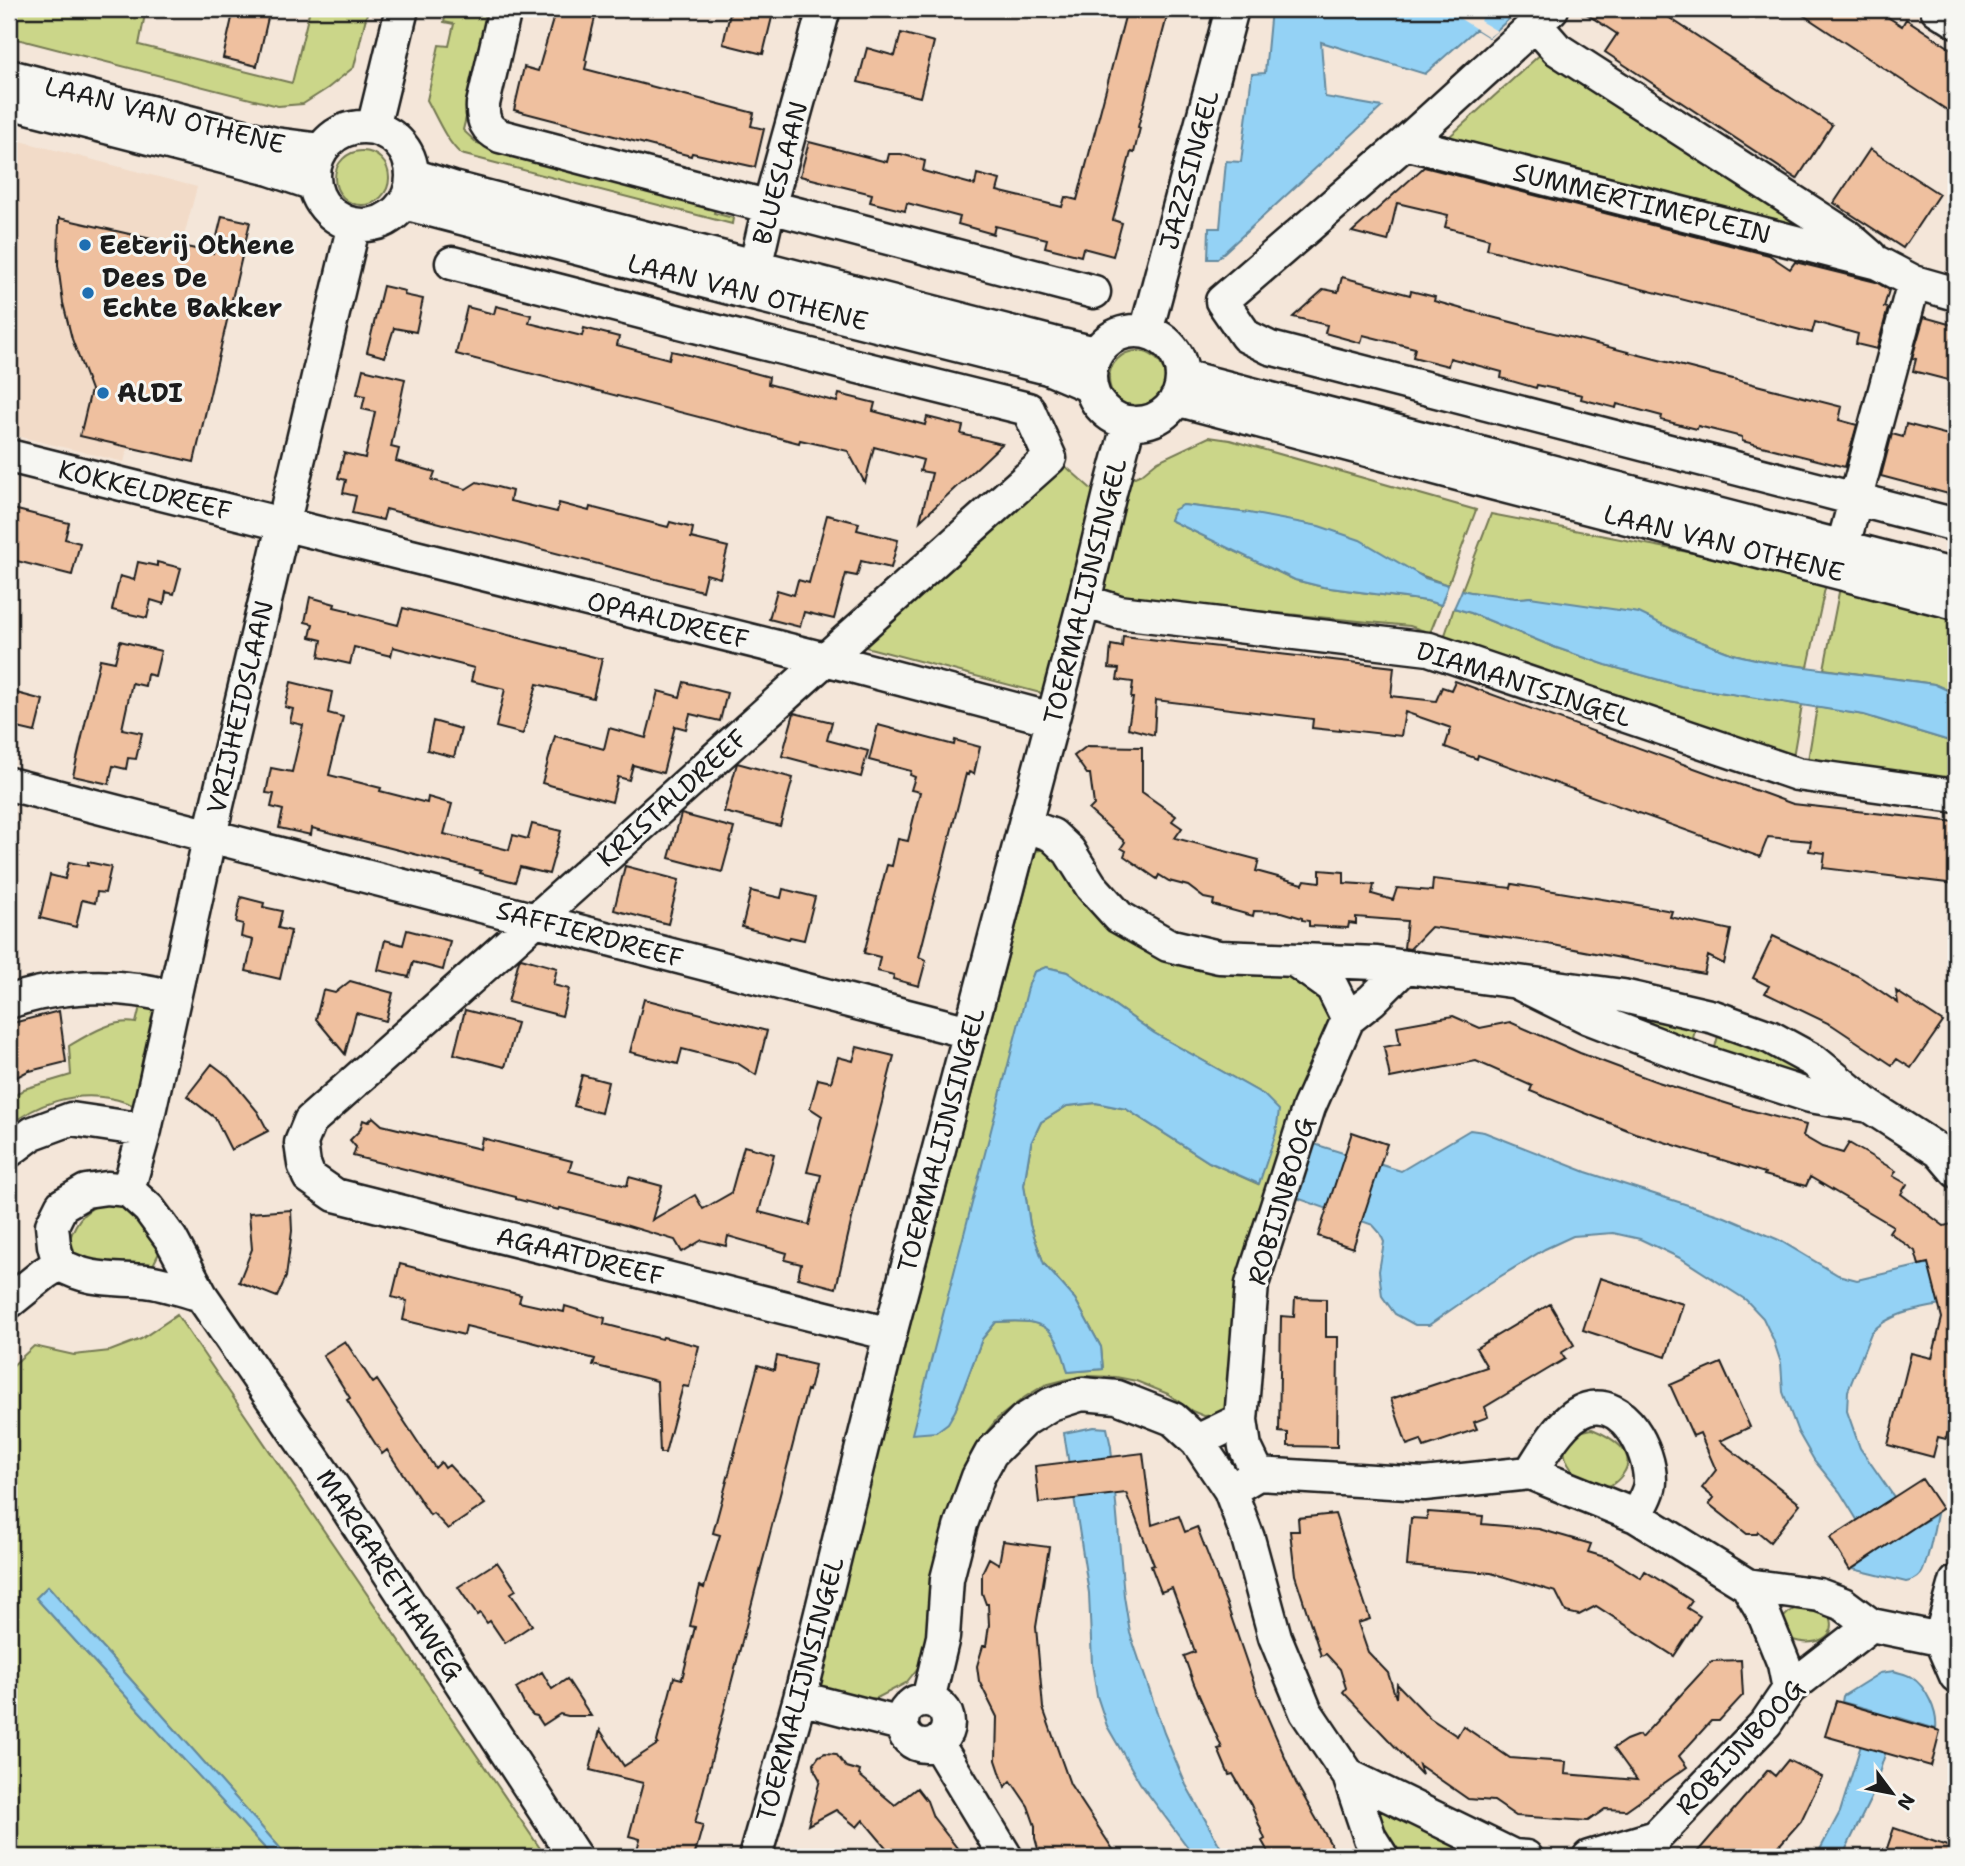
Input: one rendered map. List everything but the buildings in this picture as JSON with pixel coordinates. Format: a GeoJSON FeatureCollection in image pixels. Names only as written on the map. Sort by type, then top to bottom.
{"type":"FeatureCollection","features":[{"type":"Feature","properties":{"kind":"street"},"geometry":{"type":"LineString","coordinates":[[373,128],[402,9]]}},
{"type":"Feature","properties":{"kind":"street"},"geometry":{"type":"LineString","coordinates":[[505,9],[483,104],[484,119],[493,133],[507,139],[1094,292]]}},
{"type":"Feature","properties":{"kind":"street","name":"BLUESLAAN"},"geometry":{"type":"LineString","coordinates":[[738,337],[769,207],[824,9]]}},
{"type":"Feature","properties":{"kind":"street","name":"JAZZSINGEL"},"geometry":{"type":"LineString","coordinates":[[1146,332],[1232,9]]}},
{"type":"Feature","properties":{"kind":"street"},"geometry":{"type":"LineString","coordinates":[[1937,9],[1956,21]]}},
{"type":"Feature","properties":{"kind":"street","name":"SUMMERTIMEPLEIN"},"geometry":{"type":"LineString","coordinates":[[1516,411],[1270,348],[1246,336],[1222,301],[1405,143],[1543,17],[1557,49],[1847,236],[1878,263],[1914,282],[1956,294]]}},
{"type":"Feature","properties":{"kind":"street","name":"LAAN VAN OTHENE"},"geometry":{"type":"LineString","coordinates":[[9,76],[275,144],[321,150]]}},
{"type":"Feature","properties":{"kind":"street","name":"LAAN VAN OTHENE"},"geometry":{"type":"LineString","coordinates":[[9,102],[270,169],[314,184]]}},
{"type":"Feature","properties":{"kind":"street"},"geometry":{"type":"LineString","coordinates":[[358,127],[373,128],[388,133],[401,144],[409,159],[408,189],[394,214],[382,221],[368,225],[339,220],[318,198],[314,184],[314,172],[321,150],[330,139],[343,131],[358,127]]}},
{"type":"Feature","properties":{"kind":"street","name":"SUMMERTIMEPLEIN"},"geometry":{"type":"LineString","coordinates":[[1405,143],[1878,263]]}},
{"type":"Feature","properties":{"kind":"street","name":"LAAN VAN OTHENE"},"geometry":{"type":"LineString","coordinates":[[408,189],[752,280],[1048,368],[1090,386]]}},
{"type":"Feature","properties":{"kind":"street","name":"VRIJHEIDSLAAN"},"geometry":{"type":"LineString","coordinates":[[128,1190],[145,1130],[210,835],[354,224]]}},
{"type":"Feature","properties":{"kind":"street","name":"LAAN VAN OTHENE"},"geometry":{"type":"LineString","coordinates":[[452,263],[1028,410],[1051,458]]}},
{"type":"Feature","properties":{"kind":"street","name":"LAAN VAN OTHENE"},"geometry":{"type":"LineString","coordinates":[[752,280],[1096,353]]}},
{"type":"Feature","properties":{"kind":"street"},"geometry":{"type":"LineString","coordinates":[[1839,560],[1914,282]]}},
{"type":"Feature","properties":{"kind":"street"},"geometry":{"type":"LineString","coordinates":[[1146,332],[1164,341],[1177,356],[1179,387],[1164,413],[1147,422],[1129,422],[1111,416],[1098,403],[1090,386],[1090,369],[1096,353],[1118,334],[1146,332]]}},
{"type":"Feature","properties":{"kind":"street","name":"LAAN VAN OTHENE"},"geometry":{"type":"LineString","coordinates":[[1179,387],[1839,560],[1956,603]]}},
{"type":"Feature","properties":{"kind":"street"},"geometry":{"type":"LineString","coordinates":[[1496,471],[1516,411],[1956,525]]}},
{"type":"Feature","properties":{"kind":"street","name":"TOERMALIJNSINGEL"},"geometry":{"type":"LineString","coordinates":[[755,1857],[800,1698],[890,1334],[1129,422]]}},
{"type":"Feature","properties":{"kind":"street","name":"KOKKELDREEF"},"geometry":{"type":"LineString","coordinates":[[9,456],[282,525]]}},
{"type":"Feature","properties":{"kind":"street","name":"KRISTALDREEF"},"geometry":{"type":"LineString","coordinates":[[301,1143],[310,1121],[1051,458]]}},
{"type":"Feature","properties":{"kind":"street","name":"OPAALDREEF"},"geometry":{"type":"LineString","coordinates":[[282,525],[825,659],[1052,719]]}},
{"type":"Feature","properties":{"kind":"street","name":"LAAN VAN OTHENE"},"geometry":{"type":"LineString","coordinates":[[1839,560],[1956,576]]}},
{"type":"Feature","properties":{"kind":"street","name":"DIAMANTSINGEL"},"geometry":{"type":"LineString","coordinates":[[1084,601],[1119,612],[1429,649],[1797,775],[1956,796]]}},
{"type":"Feature","properties":{"kind":"street","name":"SAFFIERDREEF"},"geometry":{"type":"LineString","coordinates":[[9,784],[970,1032]]}},
{"type":"Feature","properties":{"kind":"street"},"geometry":{"type":"LineString","coordinates":[[1025,825],[1052,835],[1069,851],[1091,886],[1119,917],[1168,945],[1219,957],[1377,963],[1623,996],[1714,1017],[1770,1037],[1814,1061],[1869,1106],[1951,1158]]}},
{"type":"Feature","properties":{"kind":"street"},"geometry":{"type":"LineString","coordinates":[[1294,960],[1332,987],[1348,1019]]}},
{"type":"Feature","properties":{"kind":"street","name":"ROBIJNBOOG"},"geometry":{"type":"LineString","coordinates":[[1258,1474],[1245,1447],[1241,1420],[1252,1284],[1309,1107],[1348,1019],[1372,1000],[1405,967]]}},
{"type":"Feature","properties":{"kind":"street"},"geometry":{"type":"LineString","coordinates":[[1518,983],[1587,1017],[1701,1061],[1810,1096],[1869,1106]]}},
{"type":"Feature","properties":{"kind":"street"},"geometry":{"type":"LineString","coordinates":[[9,1002],[32,994],[78,988],[137,989],[174,997]]}},
{"type":"Feature","properties":{"kind":"street"},"geometry":{"type":"LineString","coordinates":[[1701,1061],[1714,1017]]}},
{"type":"Feature","properties":{"kind":"street"},"geometry":{"type":"LineString","coordinates":[[9,1151],[33,1133],[71,1119],[145,1130]]}},
{"type":"Feature","properties":{"kind":"street","name":"AGAATDREEF"},"geometry":{"type":"LineString","coordinates":[[301,1143],[309,1177],[335,1195],[890,1334]]}},
{"type":"Feature","properties":{"kind":"street"},"geometry":{"type":"LineString","coordinates":[[128,1190],[107,1188],[86,1191],[62,1206],[52,1225],[60,1264],[74,1273],[101,1279],[149,1281],[201,1295]]}},
{"type":"Feature","properties":{"kind":"street","name":"MARGARETHAWEG"},"geometry":{"type":"LineString","coordinates":[[128,1190],[149,1209],[171,1239],[201,1295],[337,1493],[575,1857]]}},
{"type":"Feature","properties":{"kind":"street"},"geometry":{"type":"LineString","coordinates":[[9,1302],[60,1264]]}},
{"type":"Feature","properties":{"kind":"street"},"geometry":{"type":"LineString","coordinates":[[929,1700],[943,1637],[947,1579],[961,1524],[978,1477],[991,1453],[1023,1421],[1051,1404],[1082,1394],[1117,1397],[1173,1419],[1197,1441],[1230,1490],[1248,1538],[1275,1637],[1306,1712],[1349,1776],[1370,1838],[1382,1857]]}},
{"type":"Feature","properties":{"kind":"street"},"geometry":{"type":"LineString","coordinates":[[1530,1473],[1557,1433],[1572,1417],[1588,1408],[1611,1409],[1625,1419],[1648,1457],[1650,1484],[1636,1516]]}},
{"type":"Feature","properties":{"kind":"street"},"geometry":{"type":"LineString","coordinates":[[1197,1441],[1241,1420]]}},
{"type":"Feature","properties":{"kind":"street"},"geometry":{"type":"LineString","coordinates":[[1230,1490],[1258,1474],[1424,1484],[1530,1473],[1636,1516],[1747,1585],[1819,1595],[1843,1604],[1871,1625],[1940,1639]]}},
{"type":"Feature","properties":{"kind":"street"},"geometry":{"type":"LineString","coordinates":[[1956,1581],[1940,1639],[1956,1676]]}},
{"type":"Feature","properties":{"kind":"street"},"geometry":{"type":"LineString","coordinates":[[1747,1585],[1763,1612],[1784,1664],[1789,1689]]}},
{"type":"Feature","properties":{"kind":"street","name":"ROBIJNBOOG"},"geometry":{"type":"LineString","coordinates":[[1589,1857],[1650,1847],[1766,1723],[1789,1689],[1871,1625]]}},
{"type":"Feature","properties":{"kind":"street"},"geometry":{"type":"LineString","coordinates":[[800,1698],[901,1724]]}},
{"type":"Feature","properties":{"kind":"street"},"geometry":{"type":"LineString","coordinates":[[918,1700],[929,1700],[944,1710],[947,1728],[937,1743],[925,1746],[913,1744],[905,1735],[901,1724],[904,1714],[909,1705],[918,1700]]}},
{"type":"Feature","properties":{"kind":"street"},"geometry":{"type":"LineString","coordinates":[[937,1743],[1006,1857]]}},
{"type":"Feature","properties":{"kind":"street"},"geometry":{"type":"LineString","coordinates":[[1349,1776],[1513,1856],[1526,1857]]}},
{"type":"Feature","properties":{"kind":"shaded area"},"geometry":{"type":"Polygon","coordinates":[[[9,138],[197,187],[124,462],[9,434],[9,138]]]}},
{"type":"Feature","properties":{"kind":"green space"},"geometry":{"type":"Polygon","coordinates":[[[9,9],[146,9],[139,45],[292,83],[310,9],[368,9],[354,67],[303,104],[278,106],[9,37],[9,9]]]}},
{"type":"Feature","properties":{"kind":"green space"},"geometry":{"type":"Polygon","coordinates":[[[447,9],[492,9],[463,130],[477,143],[715,208],[714,213],[733,218],[732,224],[461,154],[446,136],[427,100],[439,45],[449,46],[454,24],[444,22],[447,9]]]}},
{"type":"Feature","properties":{"kind":"green space"},"geometry":{"type":"Polygon","coordinates":[[[1544,51],[1815,228],[1811,233],[1449,137],[1544,51]]]}},
{"type":"Feature","properties":{"kind":"green space"},"geometry":{"type":"Polygon","coordinates":[[[362,151],[381,159],[389,178],[381,197],[362,205],[343,197],[335,178],[343,159],[362,151]]]}},
{"type":"Feature","properties":{"kind":"green space"},"geometry":{"type":"Polygon","coordinates":[[[1137,351],[1148,353],[1157,359],[1163,368],[1163,390],[1157,399],[1148,405],[1137,407],[1126,405],[1117,399],[1111,390],[1109,379],[1111,368],[1117,359],[1126,353],[1137,351]]]}},
{"type":"Feature","properties":{"kind":"green space"},"geometry":{"type":"Polygon","coordinates":[[[1209,437],[1230,440],[1476,510],[1448,585],[1249,513],[1183,505],[1171,517],[1170,520],[1295,580],[1323,587],[1441,605],[1430,633],[1410,626],[1095,595],[1125,481],[1142,474],[1158,461],[1209,437]]]}},
{"type":"Feature","properties":{"kind":"green space"},"geometry":{"type":"Polygon","coordinates":[[[1064,465],[1096,493],[1048,695],[858,645],[1064,465]]]}},
{"type":"Feature","properties":{"kind":"green space"},"geometry":{"type":"Polygon","coordinates":[[[1491,514],[1827,579],[1808,667],[1733,654],[1686,636],[1530,597],[1462,590],[1491,514]]]}},
{"type":"Feature","properties":{"kind":"green space"},"geometry":{"type":"Polygon","coordinates":[[[1841,582],[1956,611],[1956,694],[1934,684],[1824,669],[1841,582]]]}},
{"type":"Feature","properties":{"kind":"green space"},"geometry":{"type":"Polygon","coordinates":[[[1454,608],[1554,647],[1681,686],[1802,705],[1793,757],[1444,638],[1454,608]]]}},
{"type":"Feature","properties":{"kind":"green space"},"geometry":{"type":"Polygon","coordinates":[[[1817,707],[1864,715],[1956,743],[1956,780],[1808,760],[1817,707]]]}},
{"type":"Feature","properties":{"kind":"green space"},"geometry":{"type":"Polygon","coordinates":[[[1046,849],[1110,917],[1312,978],[1332,1011],[1331,1036],[1230,1408],[1218,1415],[1204,1416],[1168,1394],[1136,1381],[1116,1377],[1087,1376],[1068,1379],[1045,1385],[1025,1397],[997,1419],[974,1448],[958,1483],[943,1530],[931,1633],[924,1660],[906,1683],[877,1698],[845,1701],[819,1688],[816,1679],[1036,851],[1046,849]],[[1046,967],[1034,972],[955,1411],[982,1339],[996,1322],[1035,1323],[1049,1330],[1060,1343],[1068,1372],[1103,1369],[1101,1347],[1075,1299],[1044,1264],[1030,1225],[1024,1185],[1031,1143],[1041,1122],[1067,1106],[1096,1103],[1126,1109],[1209,1162],[1258,1184],[1264,1095],[1154,1033],[1067,972],[1046,967]]]}},
{"type":"Feature","properties":{"kind":"green space"},"geometry":{"type":"Polygon","coordinates":[[[1567,997],[1696,1028],[1692,1041],[1567,997]]]}},
{"type":"Feature","properties":{"kind":"green space"},"geometry":{"type":"Polygon","coordinates":[[[141,1002],[159,1012],[136,1106],[109,1098],[69,1098],[43,1105],[9,1126],[9,1100],[24,1089],[71,1075],[69,1046],[110,1025],[136,1023],[141,1002]]]}},
{"type":"Feature","properties":{"kind":"green space"},"geometry":{"type":"Polygon","coordinates":[[[1726,1029],[1808,1075],[1805,1079],[1714,1051],[1718,1036],[1726,1029]]]}},
{"type":"Feature","properties":{"kind":"green space"},"geometry":{"type":"Polygon","coordinates":[[[111,1200],[125,1204],[164,1243],[149,1273],[76,1258],[69,1241],[79,1220],[95,1206],[111,1200]]]}},
{"type":"Feature","properties":{"kind":"green space"},"geometry":{"type":"Polygon","coordinates":[[[177,1315],[546,1857],[288,1857],[48,1586],[36,1598],[273,1857],[9,1857],[9,1369],[34,1346],[74,1355],[110,1351],[141,1339],[177,1315]]]}},
{"type":"Feature","properties":{"kind":"green space"},"geometry":{"type":"Polygon","coordinates":[[[1592,1429],[1606,1436],[1625,1452],[1627,1466],[1611,1485],[1598,1486],[1586,1482],[1568,1464],[1565,1453],[1567,1443],[1575,1434],[1592,1429]]]}},
{"type":"Feature","properties":{"kind":"green space"},"geometry":{"type":"Polygon","coordinates":[[[1803,1605],[1828,1612],[1832,1621],[1831,1629],[1823,1639],[1799,1642],[1791,1639],[1781,1622],[1790,1611],[1803,1605]]]}},
{"type":"Feature","properties":{"kind":"green space"},"geometry":{"type":"Polygon","coordinates":[[[1384,1804],[1491,1857],[1394,1857],[1376,1815],[1377,1808],[1384,1804]]]}},
{"type":"Feature","properties":{"kind":"water"},"geometry":{"type":"Polygon","coordinates":[[[1271,9],[1514,9],[1517,12],[1489,37],[1476,29],[1425,74],[1321,42],[1325,97],[1382,107],[1217,259],[1208,259],[1209,228],[1220,228],[1226,161],[1241,162],[1252,74],[1265,73],[1271,9]]]}},
{"type":"Feature","properties":{"kind":"water"},"geometry":{"type":"Polygon","coordinates":[[[1183,505],[1249,513],[1319,526],[1360,540],[1425,578],[1448,585],[1441,605],[1323,587],[1295,580],[1170,520],[1174,510],[1183,505]]]}},
{"type":"Feature","properties":{"kind":"water"},"geometry":{"type":"Polygon","coordinates":[[[1462,590],[1639,613],[1686,636],[1733,654],[1768,662],[1934,684],[1956,694],[1956,743],[1864,715],[1681,686],[1606,665],[1454,608],[1462,590]]]}},
{"type":"Feature","properties":{"kind":"water"},"geometry":{"type":"Polygon","coordinates":[[[1046,967],[1067,972],[1154,1033],[1264,1095],[1279,1110],[1276,1133],[1259,1184],[1209,1162],[1126,1109],[1096,1103],[1067,1106],[1041,1122],[1031,1143],[1024,1185],[1030,1225],[1044,1264],[1075,1299],[1101,1347],[1103,1369],[1068,1372],[1058,1344],[1046,1328],[1026,1322],[996,1322],[982,1339],[948,1423],[936,1432],[912,1434],[1029,984],[1034,972],[1046,967]]]}},
{"type":"Feature","properties":{"kind":"water"},"geometry":{"type":"Polygon","coordinates":[[[1470,1130],[1484,1132],[1586,1172],[1725,1217],[1779,1240],[1838,1275],[1857,1280],[1956,1257],[1956,1302],[1910,1311],[1879,1325],[1871,1333],[1848,1391],[1847,1411],[1860,1448],[1915,1527],[1937,1514],[1924,1569],[1919,1576],[1906,1582],[1853,1569],[1877,1552],[1798,1432],[1783,1392],[1781,1363],[1763,1318],[1746,1300],[1682,1259],[1640,1239],[1613,1233],[1573,1236],[1545,1249],[1488,1284],[1429,1325],[1415,1325],[1395,1314],[1382,1296],[1379,1271],[1384,1242],[1373,1225],[1294,1197],[1311,1143],[1401,1171],[1470,1130]]]}},
{"type":"Feature","properties":{"kind":"water"},"geometry":{"type":"Polygon","coordinates":[[[1094,1427],[1107,1428],[1111,1447],[1124,1596],[1130,1633],[1164,1733],[1186,1785],[1226,1857],[1195,1857],[1140,1783],[1107,1726],[1097,1696],[1092,1664],[1089,1593],[1064,1433],[1094,1427]]]}},
{"type":"Feature","properties":{"kind":"water"},"geometry":{"type":"Polygon","coordinates":[[[48,1586],[288,1857],[273,1857],[36,1598],[48,1586]]]}},
{"type":"Feature","properties":{"kind":"water"},"geometry":{"type":"Polygon","coordinates":[[[1894,1671],[1909,1676],[1922,1687],[1933,1707],[1936,1729],[1897,1717],[1871,1798],[1842,1857],[1816,1857],[1840,1812],[1872,1710],[1842,1702],[1843,1696],[1880,1673],[1894,1671]]]}},
{"type":"Feature","properties":{"kind":"pier"},"geometry":{"type":"Polygon","coordinates":[[[1445,9],[1462,9],[1475,17],[1480,9],[1487,9],[1480,21],[1497,31],[1489,37],[1445,9]]]}},
{"type":"Feature","properties":{"kind":"place","name":"Eeterij Othene"},"geometry":{"type":"Point","coordinates":[85,245]}},
{"type":"Feature","properties":{"kind":"place","name":"Dees De Echte Bakker"},"geometry":{"type":"Point","coordinates":[88,293]}},
{"type":"Feature","properties":{"kind":"place","name":"ALDI"},"geometry":{"type":"Point","coordinates":[103,393]}}]}
